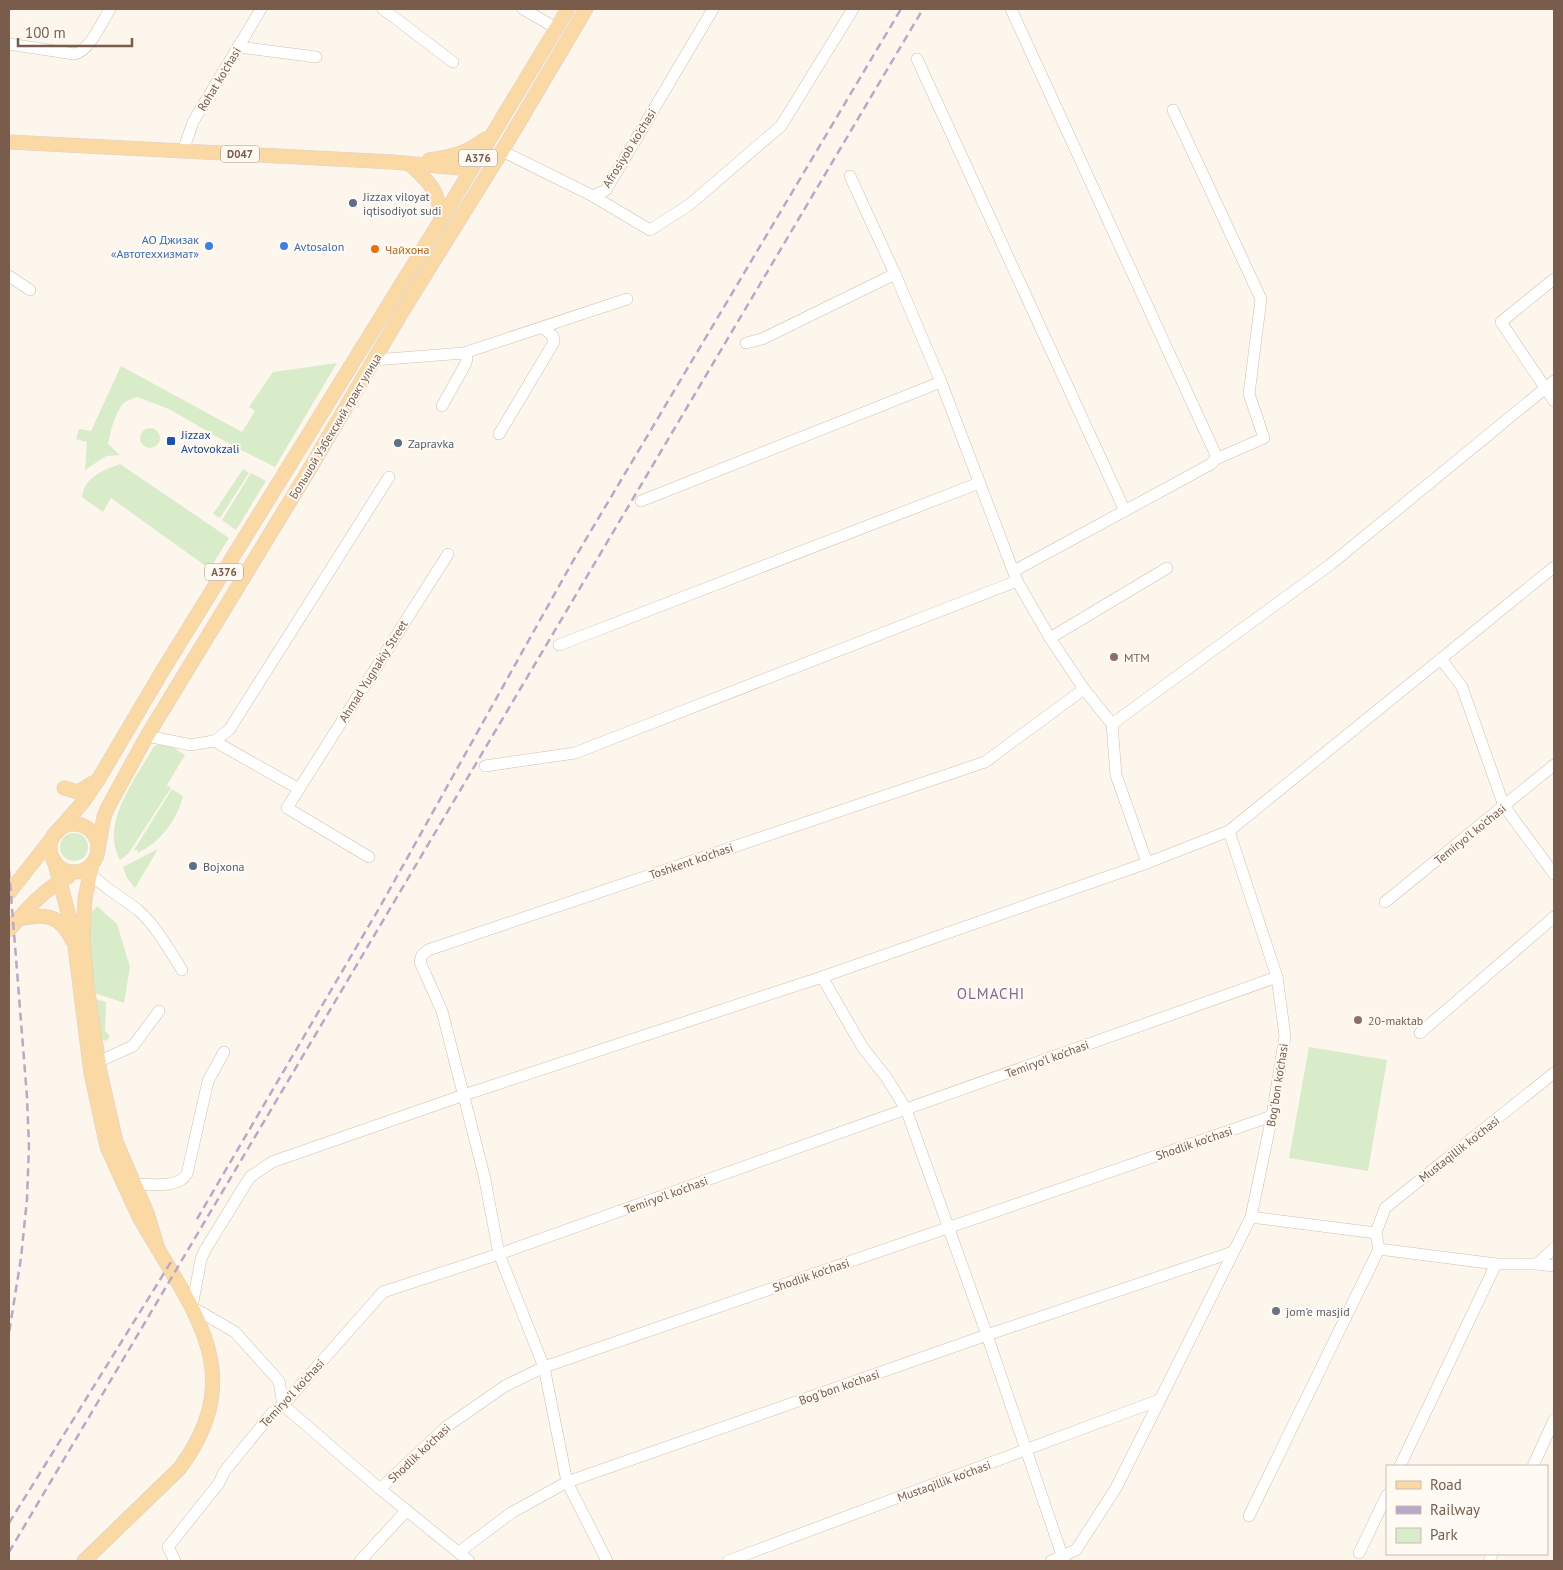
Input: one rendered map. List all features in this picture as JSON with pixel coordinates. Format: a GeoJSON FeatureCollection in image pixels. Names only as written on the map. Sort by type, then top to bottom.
{"type":"FeatureCollection","features":[{"type":"Feature","properties":{"kind":"main road","name":"Большой Узбекский тракт улица"},"geometry":{"type":"LineString","coordinates":[[56,833],[83,802],[98,780],[163,670],[568,9]]}},
{"type":"Feature","properties":{"kind":"main road","name":"Большой Узбекский тракт улица"},"geometry":{"type":"LineString","coordinates":[[98,848],[107,809],[147,736],[586,9]]}},
{"type":"Feature","properties":{"kind":"main road","name":"D047"},"geometry":{"type":"LineString","coordinates":[[406,163],[458,155],[473,149],[492,134]]}},
{"type":"Feature","properties":{"kind":"main road","name":"D047"},"geometry":{"type":"LineString","coordinates":[[9,142],[406,163],[471,169]]}},
{"type":"Feature","properties":{"kind":"main road"},"geometry":{"type":"LineString","coordinates":[[406,163],[427,180],[435,192],[440,204],[440,220]]}},
{"type":"Feature","properties":{"kind":"main road"},"geometry":{"type":"LineString","coordinates":[[64,788],[81,791],[98,780]]}},
{"type":"Feature","properties":{"kind":"main road"},"geometry":{"type":"LineString","coordinates":[[9,893],[56,833],[67,825],[82,825],[94,834],[98,848],[95,859],[88,869],[83,920],[83,940],[94,1062],[116,1142],[147,1213],[158,1249]]}},
{"type":"Feature","properties":{"kind":"main road"},"geometry":{"type":"LineString","coordinates":[[56,833],[51,843],[52,855],[75,946],[107,1147],[139,1217],[204,1331],[212,1362],[212,1392],[207,1416],[188,1457],[171,1478],[84,1561]]}},
{"type":"Feature","properties":{"kind":"main road"},"geometry":{"type":"LineString","coordinates":[[54,860],[64,869],[70,871],[88,869]]}},
{"type":"Feature","properties":{"kind":"main road"},"geometry":{"type":"LineString","coordinates":[[9,930],[18,919],[60,881],[88,869]]}},
{"type":"Feature","properties":{"kind":"main road"},"geometry":{"type":"LineString","coordinates":[[18,919],[39,915],[51,918],[63,926],[75,946]]}},
{"type":"Feature","properties":{"kind":"street"},"geometry":{"type":"LineString","coordinates":[[9,44],[74,54],[80,53],[86,48],[110,9]]}},
{"type":"Feature","properties":{"kind":"street","name":"Rohat ko'chasi"},"geometry":{"type":"LineString","coordinates":[[183,151],[193,122],[261,9]]}},
{"type":"Feature","properties":{"kind":"street"},"geometry":{"type":"LineString","coordinates":[[383,9],[453,62]]}},
{"type":"Feature","properties":{"kind":"street"},"geometry":{"type":"LineString","coordinates":[[523,9],[556,28]]}},
{"type":"Feature","properties":{"kind":"street","name":"Afrosiyob ko'chasi"},"geometry":{"type":"LineString","coordinates":[[502,151],[593,196],[606,190],[713,9]]}},
{"type":"Feature","properties":{"kind":"street"},"geometry":{"type":"LineString","coordinates":[[593,196],[650,230],[689,205],[781,126],[852,9]]}},
{"type":"Feature","properties":{"kind":"street"},"geometry":{"type":"LineString","coordinates":[[1011,9],[1215,453],[1216,459]]}},
{"type":"Feature","properties":{"kind":"street"},"geometry":{"type":"LineString","coordinates":[[238,47],[316,56]]}},
{"type":"Feature","properties":{"kind":"street"},"geometry":{"type":"LineString","coordinates":[[917,59],[1125,511]]}},
{"type":"Feature","properties":{"kind":"street"},"geometry":{"type":"LineString","coordinates":[[485,766],[575,753],[1016,576],[1125,511],[1211,464],[1216,459],[1264,438],[1249,394],[1261,299],[1173,110]]}},
{"type":"Feature","properties":{"kind":"street"},"geometry":{"type":"LineString","coordinates":[[850,176],[896,274],[941,382],[1016,576],[1050,638],[1084,689],[1112,724],[1116,775],[1147,863]]}},
{"type":"Feature","properties":{"kind":"street"},"geometry":{"type":"LineString","coordinates":[[746,343],[762,339],[896,274]]}},
{"type":"Feature","properties":{"kind":"street"},"geometry":{"type":"LineString","coordinates":[[9,276],[30,290]]}},
{"type":"Feature","properties":{"kind":"street"},"geometry":{"type":"LineString","coordinates":[[1554,279],[1501,322],[1550,385],[1554,401]]}},
{"type":"Feature","properties":{"kind":"street"},"geometry":{"type":"LineString","coordinates":[[374,360],[464,353],[627,299]]}},
{"type":"Feature","properties":{"kind":"street"},"geometry":{"type":"LineString","coordinates":[[499,434],[554,342],[553,336],[543,328]]}},
{"type":"Feature","properties":{"kind":"street"},"geometry":{"type":"LineString","coordinates":[[442,406],[466,363],[467,358],[464,353]]}},
{"type":"Feature","properties":{"kind":"street"},"geometry":{"type":"LineString","coordinates":[[642,501],[941,382]]}},
{"type":"Feature","properties":{"kind":"street"},"geometry":{"type":"LineString","coordinates":[[1112,724],[1332,564],[1550,385]]}},
{"type":"Feature","properties":{"kind":"street"},"geometry":{"type":"LineString","coordinates":[[147,736],[191,745],[214,740],[229,730],[388,477]]}},
{"type":"Feature","properties":{"kind":"street"},"geometry":{"type":"LineString","coordinates":[[559,645],[979,483]]}},
{"type":"Feature","properties":{"kind":"street","name":"Ahmad Yugnakiy Street"},"geometry":{"type":"LineString","coordinates":[[369,857],[287,808],[448,554]]}},
{"type":"Feature","properties":{"kind":"street"},"geometry":{"type":"LineString","coordinates":[[1050,638],[1167,568]]}},
{"type":"Feature","properties":{"kind":"street"},"geometry":{"type":"LineString","coordinates":[[469,1561],[380,1489],[283,1406],[279,1381],[235,1332],[192,1307],[201,1259],[250,1177],[272,1162],[464,1095],[822,977],[1147,863],[1229,830],[1554,568]]}},
{"type":"Feature","properties":{"kind":"street"},"geometry":{"type":"LineString","coordinates":[[1441,660],[1462,688],[1504,806],[1554,874]]}},
{"type":"Feature","properties":{"kind":"street","name":"Toshkent ko'chasi"},"geometry":{"type":"LineString","coordinates":[[464,1095],[442,1011],[420,962],[422,955],[428,950],[984,762],[1084,689]]}},
{"type":"Feature","properties":{"kind":"street"},"geometry":{"type":"LineString","coordinates":[[214,740],[298,789]]}},
{"type":"Feature","properties":{"kind":"street","name":"Temiryo'l ko'chasi"},"geometry":{"type":"LineString","coordinates":[[1385,902],[1554,765]]}},
{"type":"Feature","properties":{"kind":"street","name":"Bog'bon ko'chasi"},"geometry":{"type":"LineString","coordinates":[[1062,1560],[1076,1550],[1116,1488],[1251,1217],[1272,1116],[1285,1036],[1277,977],[1229,830]]}},
{"type":"Feature","properties":{"kind":"street"},"geometry":{"type":"LineString","coordinates":[[88,869],[102,886],[139,911],[158,932],[182,970]]}},
{"type":"Feature","properties":{"kind":"street"},"geometry":{"type":"LineString","coordinates":[[1420,1033],[1554,917]]}},
{"type":"Feature","properties":{"kind":"street"},"geometry":{"type":"LineString","coordinates":[[822,977],[863,1048],[886,1077],[906,1109],[1027,1450],[1062,1560],[1051,1561]]}},
{"type":"Feature","properties":{"kind":"street","name":"Temiryo'l ko'chasi"},"geometry":{"type":"LineString","coordinates":[[175,1561],[168,1546],[219,1483],[224,1472],[272,1413],[283,1406],[383,1292],[499,1254],[1277,977]]}},
{"type":"Feature","properties":{"kind":"street"},"geometry":{"type":"LineString","coordinates":[[94,1062],[132,1046],[159,1011]]}},
{"type":"Feature","properties":{"kind":"street"},"geometry":{"type":"LineString","coordinates":[[134,1184],[176,1183],[184,1179],[187,1174],[208,1081],[224,1052]]}},
{"type":"Feature","properties":{"kind":"street","name":"Mustaqillik ko'chasi"},"geometry":{"type":"LineString","coordinates":[[1376,1233],[1385,1208],[1554,1073]]}},
{"type":"Feature","properties":{"kind":"street"},"geometry":{"type":"LineString","coordinates":[[464,1095],[484,1175],[499,1254],[544,1367],[567,1482],[607,1561]]}},
{"type":"Feature","properties":{"kind":"street","name":"Shodlik ko'chasi"},"geometry":{"type":"LineString","coordinates":[[380,1489],[446,1426],[505,1386],[544,1367],[1272,1116]]}},
{"type":"Feature","properties":{"kind":"street"},"geometry":{"type":"LineString","coordinates":[[1249,1516],[1379,1249],[1376,1233],[1251,1217]]}},
{"type":"Feature","properties":{"kind":"street"},"geometry":{"type":"LineString","coordinates":[[1537,1264],[1554,1248]]}},
{"type":"Feature","properties":{"kind":"street"},"geometry":{"type":"LineString","coordinates":[[1379,1249],[1496,1264],[1554,1266]]}},
{"type":"Feature","properties":{"kind":"street","name":"Bog'bon ko'chasi"},"geometry":{"type":"LineString","coordinates":[[459,1552],[510,1513],[567,1482],[987,1335],[1233,1252]]}},
{"type":"Feature","properties":{"kind":"street"},"geometry":{"type":"LineString","coordinates":[[1400,1465],[1496,1264]]}},
{"type":"Feature","properties":{"kind":"street","name":"Mustaqillik ko'chasi"},"geometry":{"type":"LineString","coordinates":[[728,1561],[1159,1400]]}},
{"type":"Feature","properties":{"kind":"street"},"geometry":{"type":"LineString","coordinates":[[1533,1465],[1554,1420]]}},
{"type":"Feature","properties":{"kind":"street"},"geometry":{"type":"LineString","coordinates":[[1359,1553],[1386,1496]]}},
{"type":"Feature","properties":{"kind":"street"},"geometry":{"type":"LineString","coordinates":[[360,1561],[407,1510]]}},
{"type":"Feature","properties":{"kind":"green space"},"geometry":{"type":"Polygon","coordinates":[[[337,363],[275,467],[233,446],[169,409],[137,397],[126,401],[122,405],[116,415],[112,428],[108,444],[120,455],[106,456],[85,470],[87,442],[76,439],[79,429],[91,431],[121,366],[242,432],[255,411],[249,407],[273,372],[337,363]]]}},
{"type":"Feature","properties":{"kind":"green space"},"geometry":{"type":"Polygon","coordinates":[[[150,428],[157,431],[160,438],[157,445],[150,448],[143,445],[140,438],[143,431],[150,428]]]}},
{"type":"Feature","properties":{"kind":"green space"},"geometry":{"type":"Polygon","coordinates":[[[120,464],[229,538],[211,567],[207,567],[111,498],[103,512],[82,497],[91,479],[101,472],[120,464]]]}},
{"type":"Feature","properties":{"kind":"green space"},"geometry":{"type":"Polygon","coordinates":[[[243,469],[249,473],[220,518],[213,514],[243,469]]]}},
{"type":"Feature","properties":{"kind":"green space"},"geometry":{"type":"Polygon","coordinates":[[[251,473],[266,481],[236,530],[222,520],[251,473]]]}},
{"type":"Feature","properties":{"kind":"green space"},"geometry":{"type":"Polygon","coordinates":[[[166,743],[185,755],[167,785],[171,788],[128,854],[120,860],[115,846],[114,831],[117,816],[130,786],[154,746],[166,743]]]}},
{"type":"Feature","properties":{"kind":"green space"},"geometry":{"type":"Polygon","coordinates":[[[172,789],[183,796],[172,822],[154,843],[138,853],[137,850],[134,850],[172,789]]]}},
{"type":"Feature","properties":{"kind":"green space"},"geometry":{"type":"Polygon","coordinates":[[[74,833],[84,837],[88,847],[84,857],[74,861],[64,857],[60,847],[64,837],[74,833]]]}},
{"type":"Feature","properties":{"kind":"green space"},"geometry":{"type":"Polygon","coordinates":[[[158,849],[135,888],[127,878],[123,867],[158,849]]]}},
{"type":"Feature","properties":{"kind":"green space"},"geometry":{"type":"Polygon","coordinates":[[[97,906],[117,924],[130,967],[124,1003],[92,992],[89,950],[92,912],[97,906]]]}},
{"type":"Feature","properties":{"kind":"green space"},"geometry":{"type":"Polygon","coordinates":[[[92,998],[106,1002],[105,1031],[109,1038],[106,1041],[99,1037],[92,998]]]}},
{"type":"Feature","properties":{"kind":"green space"},"geometry":{"type":"Polygon","coordinates":[[[1309,1047],[1387,1060],[1368,1171],[1289,1158],[1309,1047]]]}},
{"type":"Feature","properties":{"kind":"railway"},"geometry":{"type":"LineString","coordinates":[[197,1219],[381,905],[573,561],[901,9]]}},
{"type":"Feature","properties":{"kind":"railway"},"geometry":{"type":"LineString","coordinates":[[9,1552],[923,9]]}},
{"type":"Feature","properties":{"kind":"railway"},"geometry":{"type":"LineString","coordinates":[[9,870],[27,1097],[29,1146],[27,1199],[21,1258],[9,1333]]}},
{"type":"Feature","properties":{"kind":"railway"},"geometry":{"type":"LineString","coordinates":[[9,1523],[171,1262]]}},
{"type":"Feature","properties":{"kind":"place","name":"Jizzax viloyat iqtisodiyot sudi"},"geometry":{"type":"Point","coordinates":[353,203]}},
{"type":"Feature","properties":{"kind":"place","name":"АО Джизак «Автотеххизмат»"},"geometry":{"type":"Point","coordinates":[209,246]}},
{"type":"Feature","properties":{"kind":"place","name":"Avtosalon"},"geometry":{"type":"Point","coordinates":[284,246]}},
{"type":"Feature","properties":{"kind":"place","name":"Чайхона"},"geometry":{"type":"Point","coordinates":[375,249]}},
{"type":"Feature","properties":{"kind":"place","name":"Jizzax Avtovokzali"},"geometry":{"type":"Point","coordinates":[171,441]}},
{"type":"Feature","properties":{"kind":"place","name":"Zapravka"},"geometry":{"type":"Point","coordinates":[398,443]}},
{"type":"Feature","properties":{"kind":"place","name":"MTM"},"geometry":{"type":"Point","coordinates":[1114,657]}},
{"type":"Feature","properties":{"kind":"place","name":"Bojxona"},"geometry":{"type":"Point","coordinates":[193,866]}},
{"type":"Feature","properties":{"kind":"place","name":"20-maktab"},"geometry":{"type":"Point","coordinates":[1358,1020]}},
{"type":"Feature","properties":{"kind":"place","name":"jom'e masjid"},"geometry":{"type":"Point","coordinates":[1276,1311]}},
{"type":"Feature","properties":{"kind":"district","name":"OLMACHI"},"geometry":{"type":"Point","coordinates":[991,993]}}]}
